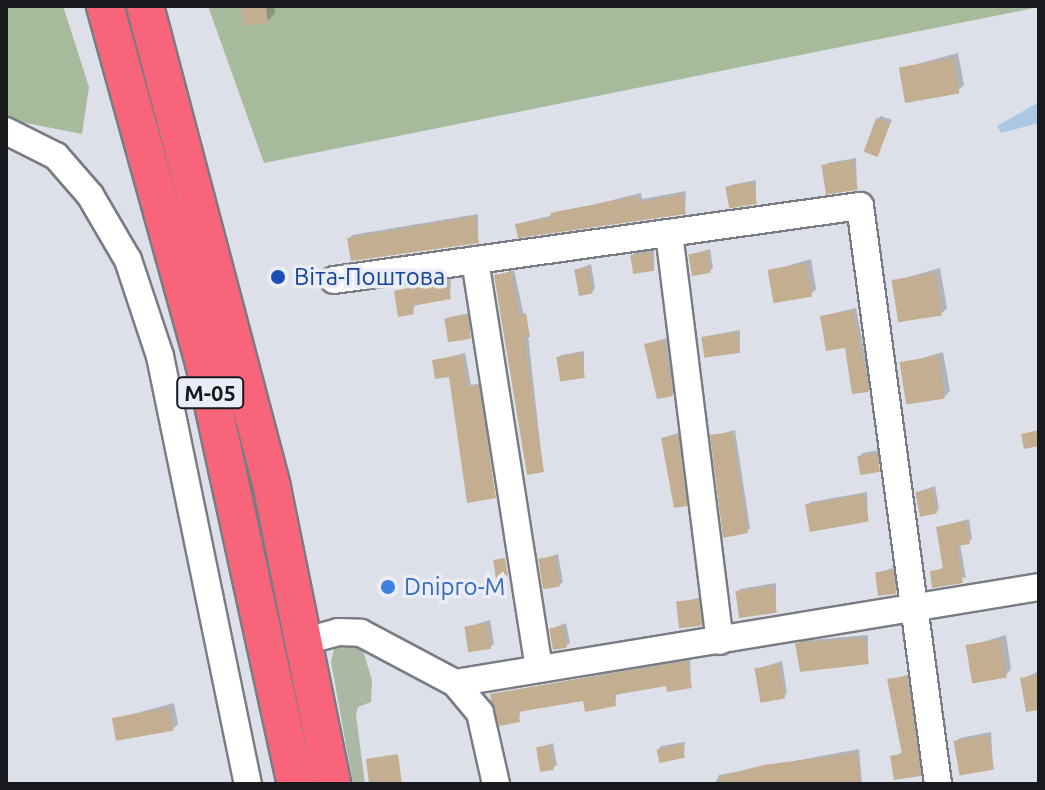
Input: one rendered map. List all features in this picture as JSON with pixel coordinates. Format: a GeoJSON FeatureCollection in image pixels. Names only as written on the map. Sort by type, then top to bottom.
{"type":"FeatureCollection","features":[{"type":"Feature","properties":{"kind":"highway","name":"М-05"},"geometry":{"type":"LineString","coordinates":[[105,6],[204,363],[296,784]]}},
{"type":"Feature","properties":{"kind":"highway","name":"М-05"},"geometry":{"type":"LineString","coordinates":[[147,10],[251,403],[305,641],[332,784]]}},
{"type":"Feature","properties":{"kind":"street"},"geometry":{"type":"LineString","coordinates":[[6,131],[56,156],[90,195],[128,260],[160,356],[248,784]]}},
{"type":"Feature","properties":{"kind":"street"},"geometry":{"type":"LineString","coordinates":[[334,280],[860,206],[938,784]]}},
{"type":"Feature","properties":{"kind":"street"},"geometry":{"type":"LineString","coordinates":[[669,233],[720,641]]}},
{"type":"Feature","properties":{"kind":"street"},"geometry":{"type":"LineString","coordinates":[[475,260],[539,669]]}},
{"type":"Feature","properties":{"kind":"street"},"geometry":{"type":"LineString","coordinates":[[455,683],[916,610],[1039,587]]}},
{"type":"Feature","properties":{"kind":"street"},"geometry":{"type":"LineString","coordinates":[[305,641],[338,632],[361,633],[455,683],[480,713],[496,784]]}},
{"type":"Feature","properties":{"kind":"green space"},"geometry":{"type":"Polygon","coordinates":[[[6,6],[63,6],[89,87],[82,134],[6,119],[6,6]]]}},
{"type":"Feature","properties":{"kind":"green space"},"geometry":{"type":"Polygon","coordinates":[[[208,6],[1039,6],[1039,7],[264,163],[208,6]]]}},
{"type":"Feature","properties":{"kind":"green space"},"geometry":{"type":"Polygon","coordinates":[[[336,641],[361,644],[372,680],[371,702],[358,707],[356,715],[365,784],[353,784],[331,662],[336,641]]]}},
{"type":"Feature","properties":{"kind":"water"},"geometry":{"type":"Polygon","coordinates":[[[1039,102],[1039,123],[1001,133],[997,126],[1039,102]]]}},
{"type":"Feature","properties":{"kind":"building"},"geometry":{"type":"Polygon","coordinates":[[[241,6],[266,6],[268,23],[244,26],[241,6]]]}},
{"type":"Feature","properties":{"kind":"building"},"geometry":{"type":"Polygon","coordinates":[[[953,58],[959,93],[905,103],[899,68],[953,58]]]}},
{"type":"Feature","properties":{"kind":"building"},"geometry":{"type":"Polygon","coordinates":[[[876,118],[890,123],[878,157],[864,152],[876,118]]]}},
{"type":"Feature","properties":{"kind":"building"},"geometry":{"type":"Polygon","coordinates":[[[853,160],[858,190],[826,195],[821,165],[853,160]]]}},
{"type":"Feature","properties":{"kind":"building"},"geometry":{"type":"Polygon","coordinates":[[[753,182],[757,204],[729,209],[725,187],[753,182]]]}},
{"type":"Feature","properties":{"kind":"building"},"geometry":{"type":"Polygon","coordinates":[[[682,194],[686,214],[518,238],[515,224],[551,218],[550,213],[637,196],[638,202],[682,194]]]}},
{"type":"Feature","properties":{"kind":"building"},"geometry":{"type":"Polygon","coordinates":[[[475,216],[479,243],[351,261],[347,238],[475,216]]]}},
{"type":"Feature","properties":{"kind":"building"},"geometry":{"type":"Polygon","coordinates":[[[707,251],[711,273],[692,276],[688,254],[707,251]]]}},
{"type":"Feature","properties":{"kind":"building"},"geometry":{"type":"Polygon","coordinates":[[[651,252],[654,271],[633,274],[630,255],[651,252]]]}},
{"type":"Feature","properties":{"kind":"building"},"geometry":{"type":"Polygon","coordinates":[[[806,263],[812,296],[773,303],[768,270],[806,263]]]}},
{"type":"Feature","properties":{"kind":"building"},"geometry":{"type":"Polygon","coordinates":[[[588,267],[593,294],[579,296],[574,269],[588,267]]]}},
{"type":"Feature","properties":{"kind":"building"},"geometry":{"type":"Polygon","coordinates":[[[511,272],[519,315],[526,313],[530,337],[524,338],[544,472],[527,475],[494,275],[511,272]]]}},
{"type":"Feature","properties":{"kind":"building"},"geometry":{"type":"Polygon","coordinates":[[[935,273],[942,315],[898,322],[892,280],[935,273]]]}},
{"type":"Feature","properties":{"kind":"building"},"geometry":{"type":"Polygon","coordinates":[[[448,280],[451,299],[412,306],[414,314],[398,317],[394,291],[448,280]]]}},
{"type":"Feature","properties":{"kind":"building"},"geometry":{"type":"Polygon","coordinates":[[[853,310],[869,392],[852,394],[845,348],[826,351],[820,316],[853,310]]]}},
{"type":"Feature","properties":{"kind":"building"},"geometry":{"type":"Polygon","coordinates":[[[467,315],[471,339],[448,342],[444,319],[467,315]]]}},
{"type":"Feature","properties":{"kind":"building"},"geometry":{"type":"Polygon","coordinates":[[[737,332],[740,353],[704,358],[701,337],[737,332]]]}},
{"type":"Feature","properties":{"kind":"building"},"geometry":{"type":"Polygon","coordinates":[[[664,340],[673,396],[657,399],[644,344],[664,340]]]}},
{"type":"Feature","properties":{"kind":"building"},"geometry":{"type":"Polygon","coordinates":[[[581,353],[585,378],[560,382],[556,357],[581,353]]]}},
{"type":"Feature","properties":{"kind":"building"},"geometry":{"type":"Polygon","coordinates":[[[462,355],[468,387],[478,385],[496,498],[467,503],[449,377],[435,379],[432,360],[462,355]]]}},
{"type":"Feature","properties":{"kind":"building"},"geometry":{"type":"Polygon","coordinates":[[[938,356],[945,398],[906,405],[899,362],[938,356]]]}},
{"type":"Feature","properties":{"kind":"building"},"geometry":{"type":"Polygon","coordinates":[[[1039,430],[1039,446],[1024,449],[1021,434],[1039,430]]]}},
{"type":"Feature","properties":{"kind":"building"},"geometry":{"type":"Polygon","coordinates":[[[732,432],[748,533],[723,538],[710,435],[732,432]]]}},
{"type":"Feature","properties":{"kind":"building"},"geometry":{"type":"Polygon","coordinates":[[[678,435],[687,506],[674,508],[661,438],[678,435]]]}},
{"type":"Feature","properties":{"kind":"building"},"geometry":{"type":"Polygon","coordinates":[[[877,453],[880,472],[860,475],[857,456],[877,453]]]}},
{"type":"Feature","properties":{"kind":"building"},"geometry":{"type":"Polygon","coordinates":[[[932,489],[937,514],[920,517],[915,492],[932,489]]]}},
{"type":"Feature","properties":{"kind":"building"},"geometry":{"type":"Polygon","coordinates":[[[864,494],[869,522],[810,532],[805,504],[864,494]]]}},
{"type":"Feature","properties":{"kind":"building"},"geometry":{"type":"Polygon","coordinates":[[[966,521],[970,544],[957,546],[963,583],[932,588],[930,571],[943,569],[936,527],[966,521]]]}},
{"type":"Feature","properties":{"kind":"building"},"geometry":{"type":"Polygon","coordinates":[[[555,556],[560,587],[543,589],[538,559],[555,556]]]}},
{"type":"Feature","properties":{"kind":"building"},"geometry":{"type":"Polygon","coordinates":[[[505,558],[508,576],[496,578],[493,560],[505,558]]]}},
{"type":"Feature","properties":{"kind":"building"},"geometry":{"type":"Polygon","coordinates":[[[893,570],[896,594],[878,596],[875,572],[893,570]]]}},
{"type":"Feature","properties":{"kind":"building"},"geometry":{"type":"Polygon","coordinates":[[[773,586],[777,613],[739,618],[735,591],[773,586]]]}},
{"type":"Feature","properties":{"kind":"building"},"geometry":{"type":"Polygon","coordinates":[[[699,599],[702,626],[679,628],[676,601],[699,599]]]}},
{"type":"Feature","properties":{"kind":"building"},"geometry":{"type":"Polygon","coordinates":[[[487,623],[491,649],[468,652],[464,627],[487,623]]]}},
{"type":"Feature","properties":{"kind":"building"},"geometry":{"type":"Polygon","coordinates":[[[563,626],[567,648],[553,650],[549,628],[563,626]]]}},
{"type":"Feature","properties":{"kind":"building"},"geometry":{"type":"Polygon","coordinates":[[[865,638],[869,664],[800,672],[795,643],[865,638]]]}},
{"type":"Feature","properties":{"kind":"building"},"geometry":{"type":"Polygon","coordinates":[[[1000,639],[1007,677],[972,683],[966,645],[1000,639]]]}},
{"type":"Feature","properties":{"kind":"building"},"geometry":{"type":"Polygon","coordinates":[[[687,661],[692,688],[667,692],[666,686],[614,695],[616,706],[585,712],[583,701],[518,712],[520,722],[499,726],[491,701],[490,694],[687,661]]]}},
{"type":"Feature","properties":{"kind":"building"},"geometry":{"type":"Polygon","coordinates":[[[779,664],[785,698],[760,703],[754,668],[779,664]]]}},
{"type":"Feature","properties":{"kind":"building"},"geometry":{"type":"Polygon","coordinates":[[[1039,675],[1039,710],[1026,712],[1020,678],[1039,675]]]}},
{"type":"Feature","properties":{"kind":"building"},"geometry":{"type":"Polygon","coordinates":[[[907,676],[921,776],[894,780],[890,756],[902,754],[887,679],[907,676]]]}},
{"type":"Feature","properties":{"kind":"building"},"geometry":{"type":"Polygon","coordinates":[[[169,708],[173,731],[116,741],[112,718],[169,708]]]}},
{"type":"Feature","properties":{"kind":"building"},"geometry":{"type":"Polygon","coordinates":[[[988,735],[994,769],[960,776],[954,741],[988,735]]]}},
{"type":"Feature","properties":{"kind":"building"},"geometry":{"type":"Polygon","coordinates":[[[682,744],[685,758],[659,763],[657,749],[682,744]]]}},
{"type":"Feature","properties":{"kind":"building"},"geometry":{"type":"Polygon","coordinates":[[[550,745],[554,770],[540,772],[536,747],[550,745]]]}},
{"type":"Feature","properties":{"kind":"building"},"geometry":{"type":"Polygon","coordinates":[[[856,753],[861,784],[719,784],[719,777],[763,765],[856,753]]]}},
{"type":"Feature","properties":{"kind":"building"},"geometry":{"type":"Polygon","coordinates":[[[398,754],[402,784],[369,784],[366,759],[398,754]]]}},
{"type":"Feature","properties":{"kind":"place","name":"Віта-Поштова"},"geometry":{"type":"Point","coordinates":[278,277]}},
{"type":"Feature","properties":{"kind":"place","name":"Dnipro-M"},"geometry":{"type":"Point","coordinates":[388,587]}}]}
